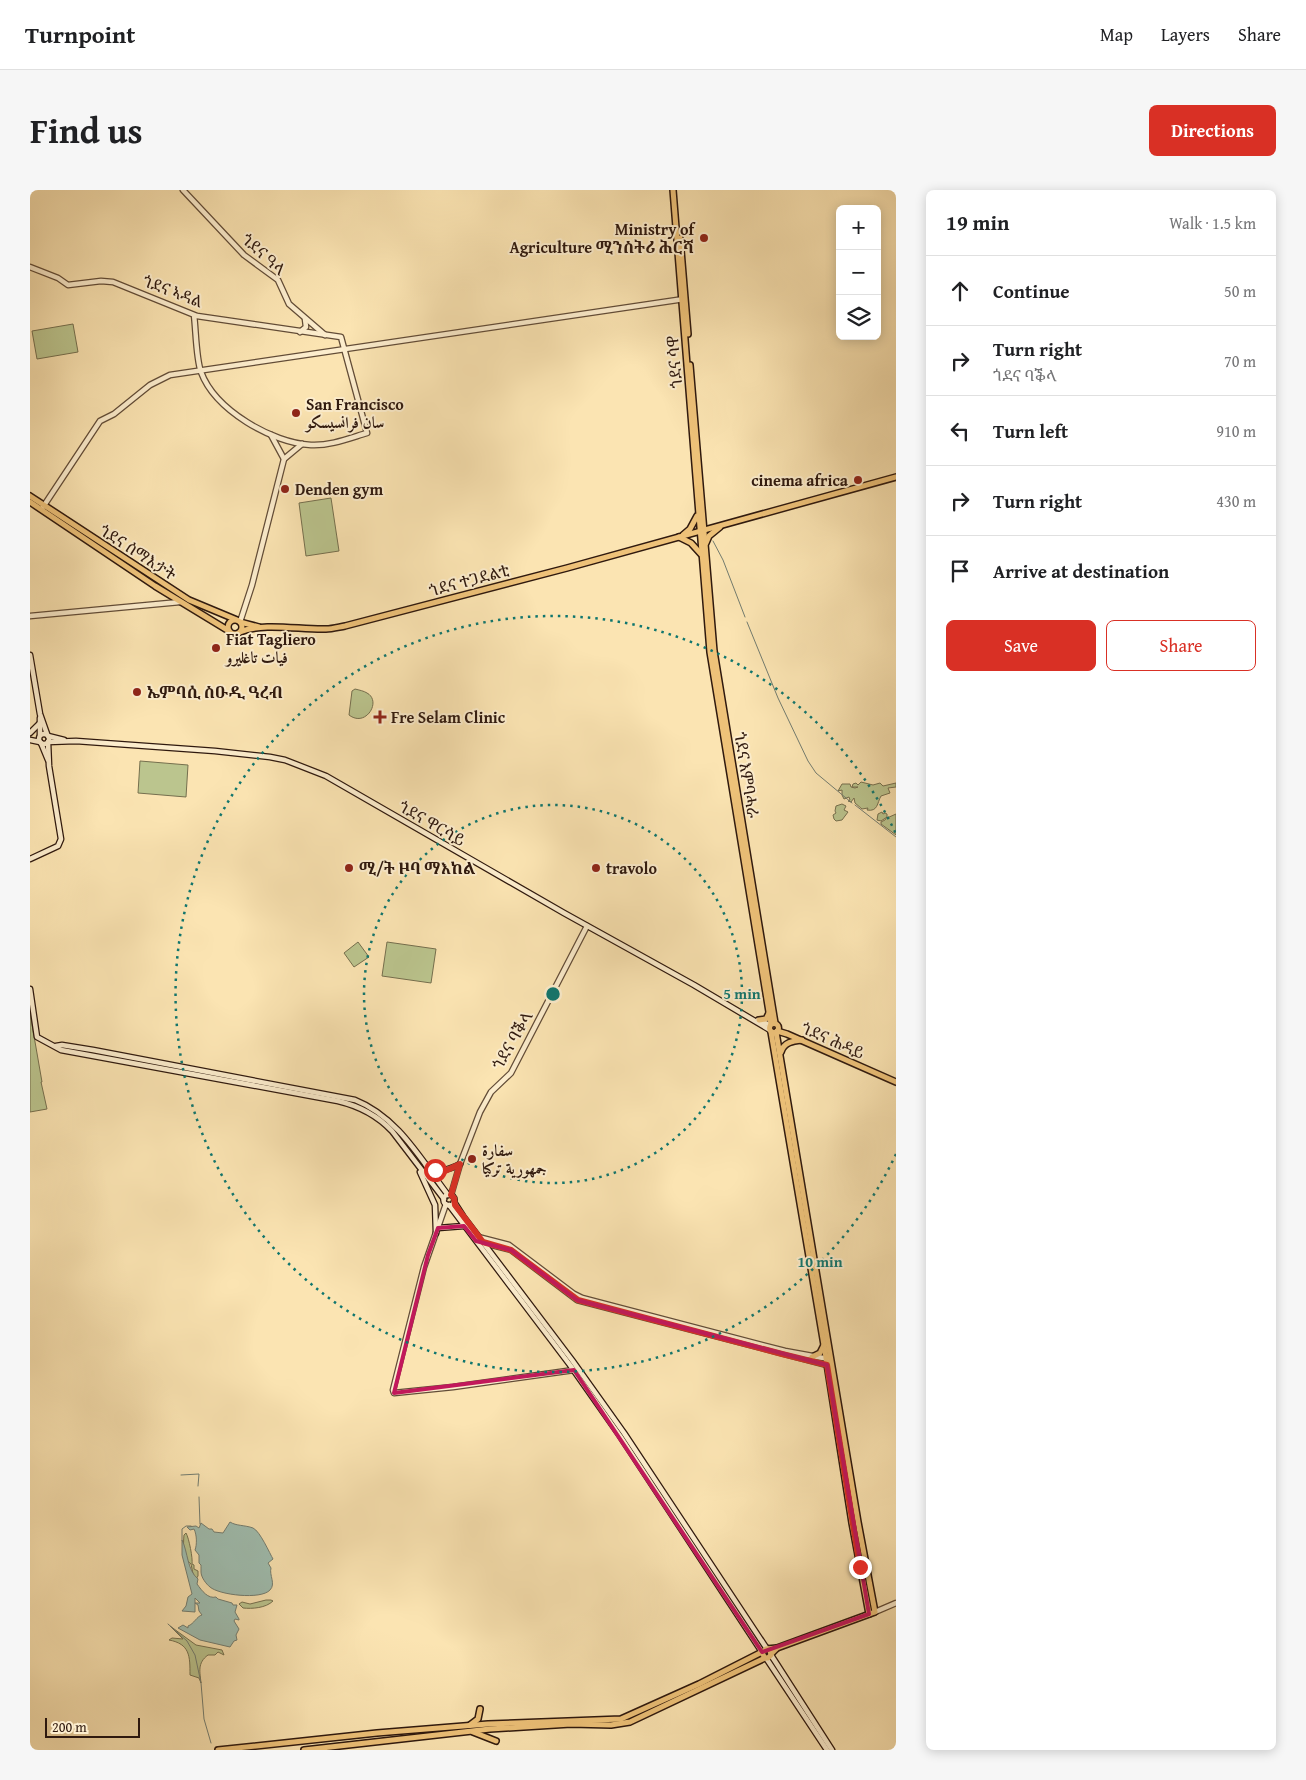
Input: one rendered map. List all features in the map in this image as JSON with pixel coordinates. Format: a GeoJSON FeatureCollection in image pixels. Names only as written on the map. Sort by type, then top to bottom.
{"type":"FeatureCollection","features":[{"type":"Feature","properties":{"kind":"main road","name":"ጎደና ሳዋ"},"geometry":{"type":"LineString","coordinates":[[674,190],[702,531]]}},
{"type":"Feature","properties":{"kind":"main road","name":"ጎደና ተጋደልቲ"},"geometry":{"type":"LineString","coordinates":[[240,632],[252,629],[299,627],[327,630],[345,626],[680,537],[896,477]]}},
{"type":"Feature","properties":{"kind":"main road","name":"ጎደና ሰማእታት"},"geometry":{"type":"LineString","coordinates":[[30,496],[111,558],[229,631]]}},
{"type":"Feature","properties":{"kind":"main road","name":"ጎደና ሰማእታት"},"geometry":{"type":"LineString","coordinates":[[30,502],[42,507],[189,600],[238,621]]}},
{"type":"Feature","properties":{"kind":"main road"},"geometry":{"type":"LineString","coordinates":[[702,556],[691,542],[680,537],[700,515],[707,524],[719,526]]}},
{"type":"Feature","properties":{"kind":"main road"},"geometry":{"type":"LineString","coordinates":[[705,546],[710,536],[719,526]]}},
{"type":"Feature","properties":{"kind":"main road","name":"ጎደና እምባሓራ"},"geometry":{"type":"LineString","coordinates":[[702,531],[714,651],[773,1028]]}},
{"type":"Feature","properties":{"kind":"main road","name":"ጎደና እምባሓራ"},"geometry":{"type":"LineString","coordinates":[[702,531],[702,556],[710,652],[773,1028]]}},
{"type":"Feature","properties":{"kind":"main road"},"geometry":{"type":"LineString","coordinates":[[238,621],[242,626],[240,632],[235,634],[229,631],[228,626],[230,622],[238,621]]}},
{"type":"Feature","properties":{"kind":"main road","name":"ጎደና ተጋደልቲ"},"geometry":{"type":"LineString","coordinates":[[238,621],[264,629]]}},
{"type":"Feature","properties":{"kind":"main road"},"geometry":{"type":"LineString","coordinates":[[757,1020],[766,1019],[769,1012]]}},
{"type":"Feature","properties":{"kind":"main road"},"geometry":{"type":"LineString","coordinates":[[218,1750],[469,1729],[621,1719],[777,1648],[872,1613],[858,1522],[828,1361],[781,1058],[773,1028]]}},
{"type":"Feature","properties":{"kind":"main road"},"geometry":{"type":"LineString","coordinates":[[773,1028],[828,1361]]}},
{"type":"Feature","properties":{"kind":"main road","name":"ጎደና ሕዳይ"},"geometry":{"type":"LineString","coordinates":[[773,1028],[896,1082]]}},
{"type":"Feature","properties":{"kind":"main road"},"geometry":{"type":"LineString","coordinates":[[781,1058],[782,1048],[787,1043],[802,1040]]}},
{"type":"Feature","properties":{"kind":"main road"},"geometry":{"type":"LineString","coordinates":[[812,1357],[820,1353],[824,1345]]}},
{"type":"Feature","properties":{"kind":"main road"},"geometry":{"type":"LineString","coordinates":[[469,1729],[478,1719],[480,1710]]}},
{"type":"Feature","properties":{"kind":"main road"},"geometry":{"type":"LineString","coordinates":[[304,1750],[469,1729],[496,1741]]}},
{"type":"Feature","properties":{"kind":"street","name":"ጎደና ዓላ"},"geometry":{"type":"LineString","coordinates":[[183,190],[244,255],[278,280],[287,301],[326,335]]}},
{"type":"Feature","properties":{"kind":"street","name":"ጎደና ኣዳል"},"geometry":{"type":"LineString","coordinates":[[30,267],[58,278],[68,285],[101,281],[113,282],[194,315],[341,337],[344,349]]}},
{"type":"Feature","properties":{"kind":"street"},"geometry":{"type":"LineString","coordinates":[[42,507],[100,422],[114,414],[156,382],[170,375],[683,299]]}},
{"type":"Feature","properties":{"kind":"street"},"geometry":{"type":"LineString","coordinates":[[194,315],[200,370],[218,398],[239,416],[260,429],[271,435],[302,444],[331,443],[368,434],[344,349]]}},
{"type":"Feature","properties":{"kind":"street"},"geometry":{"type":"LineString","coordinates":[[300,332],[306,327],[306,319]]}},
{"type":"Feature","properties":{"kind":"street"},"geometry":{"type":"LineString","coordinates":[[271,435],[284,459]]}},
{"type":"Feature","properties":{"kind":"street"},"geometry":{"type":"LineString","coordinates":[[238,621],[252,585],[284,459],[302,444]]}},
{"type":"Feature","properties":{"kind":"street"},"geometry":{"type":"LineString","coordinates":[[30,616],[189,600]]}},
{"type":"Feature","properties":{"kind":"street"},"geometry":{"type":"LineString","coordinates":[[30,655],[40,714],[41,743],[48,761]]}},
{"type":"Feature","properties":{"kind":"street"},"geometry":{"type":"LineString","coordinates":[[30,859],[61,843],[48,761],[48,735],[40,714]]}},
{"type":"Feature","properties":{"kind":"street"},"geometry":{"type":"LineString","coordinates":[[30,734],[40,723]]}},
{"type":"Feature","properties":{"kind":"street"},"geometry":{"type":"LineString","coordinates":[[30,734],[48,735]]}},
{"type":"Feature","properties":{"kind":"street","name":"ጎደና ዋርሳይ"},"geometry":{"type":"LineString","coordinates":[[48,735],[67,741]]}},
{"type":"Feature","properties":{"kind":"street"},"geometry":{"type":"LineString","coordinates":[[30,740],[41,743]]}},
{"type":"Feature","properties":{"kind":"street","name":"ጎደና ዋርሳይ"},"geometry":{"type":"LineString","coordinates":[[41,743],[67,741],[215,751],[270,757],[293,763],[326,776],[587,926],[773,1028]]}},
{"type":"Feature","properties":{"kind":"street","name":"ጎደና ባቕላ"},"geometry":{"type":"LineString","coordinates":[[449,1195],[478,1117],[489,1096],[511,1073],[587,926]]}},
{"type":"Feature","properties":{"kind":"street"},"geometry":{"type":"LineString","coordinates":[[30,989],[37,1037],[56,1046],[71,1046],[338,1101],[361,1108],[376,1116],[389,1128],[449,1195],[454,1197],[458,1210],[620,1436],[832,1750]]}},
{"type":"Feature","properties":{"kind":"street"},"geometry":{"type":"LineString","coordinates":[[420,1164],[441,1171],[460,1164]]}},
{"type":"Feature","properties":{"kind":"street"},"geometry":{"type":"LineString","coordinates":[[420,1164],[446,1203],[472,1236],[483,1242],[511,1250],[578,1300],[782,1354],[828,1361]]}},
{"type":"Feature","properties":{"kind":"street"},"geometry":{"type":"LineString","coordinates":[[420,1164],[435,1205],[437,1231]]}},
{"type":"Feature","properties":{"kind":"street"},"geometry":{"type":"LineString","coordinates":[[449,1195],[424,1267],[393,1390],[394,1393],[454,1387],[574,1370]]}},
{"type":"Feature","properties":{"kind":"street"},"geometry":{"type":"LineString","coordinates":[[446,1203],[452,1205],[454,1202]]}},
{"type":"Feature","properties":{"kind":"street"},"geometry":{"type":"LineString","coordinates":[[437,1231],[464,1226]]}},
{"type":"Feature","properties":{"kind":"street"},"geometry":{"type":"LineString","coordinates":[[478,1239],[509,1244],[574,1294],[582,1298],[828,1361]]}},
{"type":"Feature","properties":{"kind":"street"},"geometry":{"type":"LineString","coordinates":[[483,1242],[576,1364],[624,1433],[827,1750]]}},
{"type":"Feature","properties":{"kind":"street"},"geometry":{"type":"LineString","coordinates":[[496,1253],[497,1248],[500,1246]]}},
{"type":"Feature","properties":{"kind":"street"},"geometry":{"type":"LineString","coordinates":[[872,1613],[896,1603]]}},
{"type":"Feature","properties":{"kind":"highlighted area"},"geometry":{"type":"Polygon","coordinates":[[[464,1226],[476,1241],[511,1250],[577,1300],[827,1365],[869,1614],[762,1652],[574,1370],[394,1393],[428,1255],[438,1228],[464,1226]]]}},
{"type":"Feature","properties":{"kind":"green space"},"geometry":{"type":"Polygon","coordinates":[[[73,324],[78,352],[37,359],[32,331],[73,324]]]}},
{"type":"Feature","properties":{"kind":"green space"},"geometry":{"type":"Polygon","coordinates":[[[331,498],[339,551],[306,556],[299,503],[331,498]]]}},
{"type":"Feature","properties":{"kind":"green space"},"geometry":{"type":"Polygon","coordinates":[[[355,689],[367,693],[373,702],[370,712],[361,718],[349,715],[352,691],[355,689]]]}},
{"type":"Feature","properties":{"kind":"green space"},"geometry":{"type":"Polygon","coordinates":[[[140,761],[188,765],[186,797],[138,793],[140,761]]]}},
{"type":"Feature","properties":{"kind":"green space"},"geometry":{"type":"Polygon","coordinates":[[[861,782],[873,785],[880,783],[883,786],[896,783],[896,787],[888,788],[890,793],[881,796],[873,810],[867,810],[868,808],[862,809],[855,803],[854,798],[851,802],[848,801],[850,800],[849,797],[844,799],[842,790],[838,791],[842,784],[850,784],[851,787],[855,788],[858,787],[852,787],[853,784],[856,783],[858,785],[861,782]]]}},
{"type":"Feature","properties":{"kind":"green space"},"geometry":{"type":"Polygon","coordinates":[[[842,804],[846,806],[844,810],[848,812],[842,820],[836,821],[833,815],[836,813],[836,806],[842,804]]]}},
{"type":"Feature","properties":{"kind":"green space"},"geometry":{"type":"Polygon","coordinates":[[[882,812],[887,814],[887,817],[881,821],[877,820],[878,814],[882,812]]]}},
{"type":"Feature","properties":{"kind":"green space"},"geometry":{"type":"Polygon","coordinates":[[[896,814],[896,835],[881,824],[887,817],[896,814]]]}},
{"type":"Feature","properties":{"kind":"green space"},"geometry":{"type":"Polygon","coordinates":[[[358,942],[369,957],[354,967],[344,953],[358,942]]]}},
{"type":"Feature","properties":{"kind":"green space"},"geometry":{"type":"Polygon","coordinates":[[[387,942],[436,949],[431,983],[382,976],[387,942]]]}},
{"type":"Feature","properties":{"kind":"green space"},"geometry":{"type":"Polygon","coordinates":[[[30,1013],[47,1109],[30,1112],[30,1013]]]}},
{"type":"Feature","properties":{"kind":"green space"},"geometry":{"type":"Polygon","coordinates":[[[186,1533],[192,1564],[194,1569],[198,1571],[196,1579],[184,1551],[184,1535],[186,1533]]]}},
{"type":"Feature","properties":{"kind":"green space"},"geometry":{"type":"Polygon","coordinates":[[[266,1600],[273,1601],[263,1607],[255,1608],[243,1608],[239,1604],[242,1602],[250,1604],[266,1600]]]}},
{"type":"Feature","properties":{"kind":"green space"},"geometry":{"type":"Polygon","coordinates":[[[170,1626],[196,1645],[222,1650],[224,1655],[218,1652],[215,1655],[208,1655],[202,1661],[200,1668],[201,1683],[199,1678],[190,1675],[190,1662],[185,1648],[181,1644],[169,1640],[172,1638],[183,1639],[170,1626]]]}},
{"type":"Feature","properties":{"kind":"shaded area"},"geometry":{"type":"Polygon","coordinates":[[[230,1522],[256,1530],[273,1559],[268,1563],[271,1568],[272,1588],[265,1593],[249,1596],[215,1590],[205,1582],[201,1574],[199,1555],[195,1550],[195,1531],[187,1527],[196,1526],[199,1528],[201,1523],[214,1532],[223,1533],[230,1522]]]}},
{"type":"Feature","properties":{"kind":"shaded area"},"geometry":{"type":"Polygon","coordinates":[[[182,1540],[192,1571],[198,1579],[197,1584],[205,1594],[237,1605],[235,1612],[239,1620],[235,1619],[234,1621],[239,1629],[236,1635],[237,1640],[230,1647],[200,1640],[178,1628],[183,1625],[188,1628],[202,1615],[198,1605],[195,1603],[195,1612],[182,1611],[186,1606],[188,1597],[192,1594],[182,1555],[182,1540]]]}},
{"type":"Feature","properties":{"kind":"waterway"},"geometry":{"type":"LineString","coordinates":[[713,541],[723,560],[745,617]]}},
{"type":"Feature","properties":{"kind":"waterway"},"geometry":{"type":"LineString","coordinates":[[747,622],[778,698],[808,761],[816,773],[852,803]]}},
{"type":"Feature","properties":{"kind":"waterway"},"geometry":{"type":"LineString","coordinates":[[855,805],[896,837]]}},
{"type":"Feature","properties":{"kind":"waterway"},"geometry":{"type":"LineString","coordinates":[[181,1475],[199,1474],[198,1486]]}},
{"type":"Feature","properties":{"kind":"waterway"},"geometry":{"type":"LineString","coordinates":[[199,1497],[200,1524]]}},
{"type":"Feature","properties":{"kind":"waterway"},"geometry":{"type":"LineString","coordinates":[[182,1540],[182,1529],[186,1526],[191,1526]]}},
{"type":"Feature","properties":{"kind":"waterway"},"geometry":{"type":"LineString","coordinates":[[168,1624],[187,1641],[195,1655],[201,1683],[204,1719],[211,1743]]}},
{"type":"Feature","properties":{"kind":"place","name":"Ministry of Agriculture ሚንስትሪ ሕርሻ"},"geometry":{"type":"Point","coordinates":[704,238]}},
{"type":"Feature","properties":{"kind":"place","name":"San Francisco سان فرانسيسكو"},"geometry":{"type":"Point","coordinates":[296,413]}},
{"type":"Feature","properties":{"kind":"place","name":"cinema africa"},"geometry":{"type":"Point","coordinates":[858,480]}},
{"type":"Feature","properties":{"kind":"place","name":"Denden gym"},"geometry":{"type":"Point","coordinates":[285,489]}},
{"type":"Feature","properties":{"kind":"place","name":"Fiat Tagliero فيات تاغليرو"},"geometry":{"type":"Point","coordinates":[216,648]}},
{"type":"Feature","properties":{"kind":"place","name":"ኤምባሲ ስዑዲ ዓረብ"},"geometry":{"type":"Point","coordinates":[137,692]}},
{"type":"Feature","properties":{"kind":"place","name":"Fre Selam Clinic"},"geometry":{"type":"Point","coordinates":[380,717]}},
{"type":"Feature","properties":{"kind":"place","name":"ሚ/ት ዞባ ማእከል"},"geometry":{"type":"Point","coordinates":[349,868]}},
{"type":"Feature","properties":{"kind":"place","name":"travolo"},"geometry":{"type":"Point","coordinates":[596,868]}},
{"type":"Feature","properties":{"kind":"place","name":"سفارة جمهورية تركيا"},"geometry":{"type":"Point","coordinates":[472,1159]}},
{"type":"Feature","properties":{"kind":"route"},"geometry":{"type":"LineString","coordinates":[[435,1170],[445,1171],[460,1164],[451,1195],[454,1197],[455,1205],[483,1242],[506,1247],[511,1250],[573,1298],[827,1365],[860,1567]]}}]}
